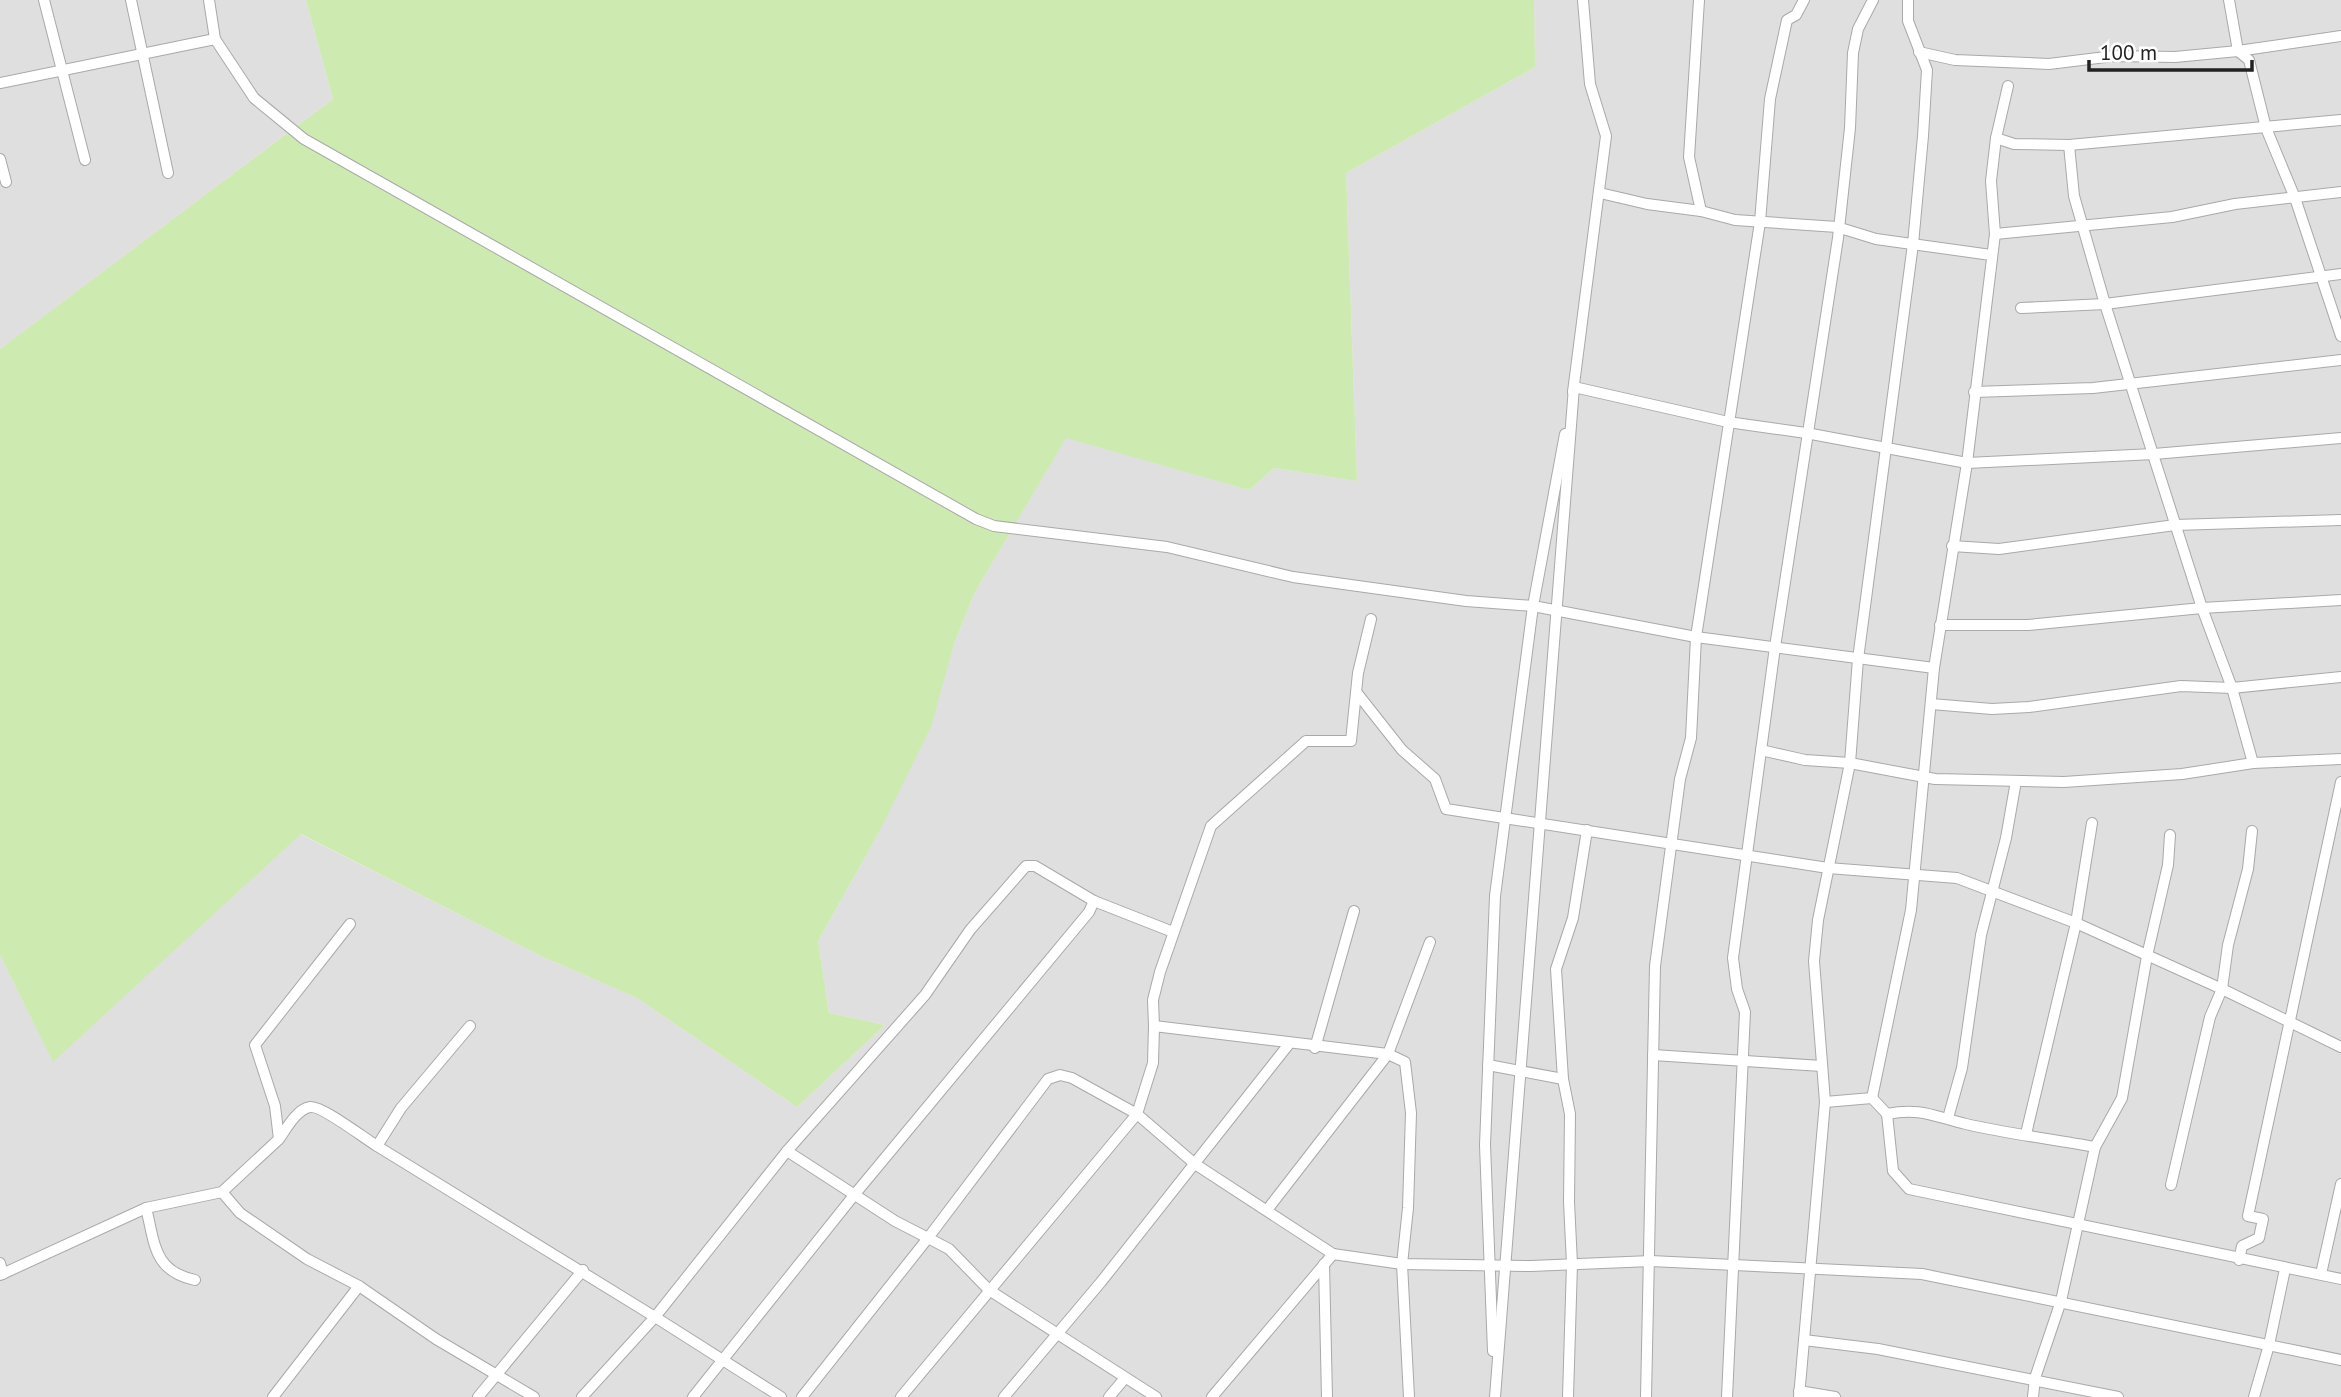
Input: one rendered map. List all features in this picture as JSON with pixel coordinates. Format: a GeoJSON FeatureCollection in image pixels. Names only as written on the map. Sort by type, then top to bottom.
{"type":"FeatureCollection","features":[{"type":"Feature","properties":{"kind":"street"},"geometry":{"type":"LineString","coordinates":[[44,0],[85,160]]}},
{"type":"Feature","properties":{"kind":"street"},"geometry":{"type":"LineString","coordinates":[[131,0],[168,173]]}},
{"type":"Feature","properties":{"kind":"street"},"geometry":{"type":"LineString","coordinates":[[209,0],[215,39],[254,98],[304,139],[976,519],[994,526],[1167,547],[1293,577],[1466,601],[1533,606],[1696,637],[1934,668]]}},
{"type":"Feature","properties":{"kind":"street"},"geometry":{"type":"LineString","coordinates":[[1494,1397],[1485,1145],[1494,993],[1495,896],[1533,606],[1574,387],[1600,193],[1605,136],[1590,84],[1583,0]]}},
{"type":"Feature","properties":{"kind":"street"},"geometry":{"type":"LineString","coordinates":[[1699,0],[1689,157],[1701,211]]}},
{"type":"Feature","properties":{"kind":"street"},"geometry":{"type":"LineString","coordinates":[[1646,1397],[1651,1261],[1655,966],[1680,779],[1691,738],[1696,637],[1760,222],[1770,99],[1787,20],[1796,16],[1804,0]]}},
{"type":"Feature","properties":{"kind":"street"},"geometry":{"type":"LineString","coordinates":[[1727,1397],[1745,1012],[1737,989],[1733,958],[1806,433],[1838,239],[1837,227],[1850,128],[1853,53],[1858,29],[1873,0]]}},
{"type":"Feature","properties":{"kind":"street"},"geometry":{"type":"LineString","coordinates":[[1835,1397],[1799,1394],[1808,1270],[1821,1172],[1825,1101],[1814,961],[1828,868],[1850,763],[1857,659],[1913,244],[1927,70],[1909,21],[1908,0]]}},
{"type":"Feature","properties":{"kind":"street"},"geometry":{"type":"LineString","coordinates":[[2230,0],[2238,51],[2249,60],[2266,128],[2295,198],[2341,336]]}},
{"type":"Feature","properties":{"kind":"street"},"geometry":{"type":"LineString","coordinates":[[1919,52],[1955,60],[2049,64],[2114,56],[2175,57],[2238,51],[2341,36]]}},
{"type":"Feature","properties":{"kind":"street"},"geometry":{"type":"LineString","coordinates":[[0,83],[144,51],[215,39]]}},
{"type":"Feature","properties":{"kind":"street"},"geometry":{"type":"LineString","coordinates":[[1872,1098],[1911,910],[1934,668],[1951,546],[1967,463],[1995,234],[1992,181],[1996,138],[2008,86]]}},
{"type":"Feature","properties":{"kind":"street"},"geometry":{"type":"LineString","coordinates":[[1996,138],[2014,144],[2069,145],[2341,120]]}},
{"type":"Feature","properties":{"kind":"street"},"geometry":{"type":"LineString","coordinates":[[2069,145],[2074,196],[2105,304],[2202,608],[2232,688],[2253,763]]}},
{"type":"Feature","properties":{"kind":"street"},"geometry":{"type":"LineString","coordinates":[[0,159],[6,182]]}},
{"type":"Feature","properties":{"kind":"street"},"geometry":{"type":"LineString","coordinates":[[1995,234],[2172,217],[2235,204],[2341,192]]}},
{"type":"Feature","properties":{"kind":"street"},"geometry":{"type":"LineString","coordinates":[[1600,193],[1647,204],[1701,211],[1735,220],[1837,227],[1876,239],[1991,255]]}},
{"type":"Feature","properties":{"kind":"street"},"geometry":{"type":"LineString","coordinates":[[2021,308],[2105,304],[2341,274]]}},
{"type":"Feature","properties":{"kind":"street"},"geometry":{"type":"LineString","coordinates":[[1974,392],[2093,388],[2341,360]]}},
{"type":"Feature","properties":{"kind":"street"},"geometry":{"type":"LineString","coordinates":[[1574,387],[1728,422],[1806,433],[1967,463],[2154,454],[2341,438]]}},
{"type":"Feature","properties":{"kind":"street"},"geometry":{"type":"LineString","coordinates":[[1494,1397],[1574,387]]}},
{"type":"Feature","properties":{"kind":"street"},"geometry":{"type":"LineString","coordinates":[[1951,546],[1999,549],[2175,524],[2341,520]]}},
{"type":"Feature","properties":{"kind":"street"},"geometry":{"type":"LineString","coordinates":[[1940,625],[2028,625],[2202,608],[2341,600]]}},
{"type":"Feature","properties":{"kind":"street"},"geometry":{"type":"LineString","coordinates":[[901,1397],[1137,1114],[1153,1063],[1153,1000],[1172,932],[1211,826],[1306,741],[1351,741],[1358,673],[1371,619]]}},
{"type":"Feature","properties":{"kind":"street"},"geometry":{"type":"LineString","coordinates":[[1931,704],[1992,709],[2029,707],[2180,686],[2232,688],[2341,677]]}},
{"type":"Feature","properties":{"kind":"street"},"geometry":{"type":"LineString","coordinates":[[1357,693],[1402,750],[1435,779],[1446,809],[1828,868],[1956,878],[2076,923],[2341,1047]]}},
{"type":"Feature","properties":{"kind":"street"},"geometry":{"type":"LineString","coordinates":[[1761,750],[1805,760],[1850,763],[1923,776],[2064,782],[2182,775],[2253,763],[2341,759]]}},
{"type":"Feature","properties":{"kind":"street"},"geometry":{"type":"LineString","coordinates":[[1948,1118],[1962,1069],[1981,935],[2016,781]]}},
{"type":"Feature","properties":{"kind":"street"},"geometry":{"type":"LineString","coordinates":[[2239,1260],[2242,1246],[2259,1238],[2263,1219],[2248,1216],[2341,782]]}},
{"type":"Feature","properties":{"kind":"street"},"geometry":{"type":"LineString","coordinates":[[2026,1134],[2076,923],[2092,823]]}},
{"type":"Feature","properties":{"kind":"street"},"geometry":{"type":"LineString","coordinates":[[1568,1397],[1572,1264],[1570,1114],[1563,1079],[1556,969],[1573,918],[1587,830]]}},
{"type":"Feature","properties":{"kind":"street"},"geometry":{"type":"LineString","coordinates":[[2171,1185],[2210,1017],[2222,989],[2228,945],[2248,869],[2252,831]]}},
{"type":"Feature","properties":{"kind":"street"},"geometry":{"type":"LineString","coordinates":[[2033,1397],[2035,1378],[2060,1301],[2095,1147],[2122,1098],[2147,956],[2168,865],[2170,835]]}},
{"type":"Feature","properties":{"kind":"street"},"geometry":{"type":"LineString","coordinates":[[582,1397],[655,1317],[787,1151],[925,995],[970,930],[1026,866],[1035,866],[1094,901],[1172,932]]}},
{"type":"Feature","properties":{"kind":"street"},"geometry":{"type":"LineString","coordinates":[[693,1397],[855,1194],[989,1036],[1089,912],[1094,901]]}},
{"type":"Feature","properties":{"kind":"street"},"geometry":{"type":"LineString","coordinates":[[1315,1048],[1354,911]]}},
{"type":"Feature","properties":{"kind":"street"},"geometry":{"type":"LineString","coordinates":[[279,1139],[275,1106],[255,1045],[350,924]]}},
{"type":"Feature","properties":{"kind":"street"},"geometry":{"type":"LineString","coordinates":[[1267,1210],[1388,1054],[1430,942]]}},
{"type":"Feature","properties":{"kind":"street"},"geometry":{"type":"LineString","coordinates":[[377,1146],[401,1108],[470,1026]]}},
{"type":"Feature","properties":{"kind":"street"},"geometry":{"type":"LineString","coordinates":[[1154,1026],[1315,1048],[1388,1054],[1405,1062],[1410,1086],[1408,1208],[1402,1264],[1409,1397]]}},
{"type":"Feature","properties":{"kind":"street"},"geometry":{"type":"LineString","coordinates":[[1004,1397],[1195,1164],[1289,1044]]}},
{"type":"Feature","properties":{"kind":"street"},"geometry":{"type":"LineString","coordinates":[[1653,1055],[1822,1066]]}},
{"type":"Feature","properties":{"kind":"street"},"geometry":{"type":"LineString","coordinates":[[1488,1065],[1563,1079]]}},
{"type":"Feature","properties":{"kind":"street"},"geometry":{"type":"LineString","coordinates":[[802,1397],[928,1238],[1048,1079],[1060,1075],[1072,1078],[1137,1114],[1195,1164],[1333,1254],[1402,1264],[1651,1261],[1731,1267],[1922,1274],[2341,1360]]}},
{"type":"Feature","properties":{"kind":"street"},"geometry":{"type":"LineString","coordinates":[[1825,1101],[1872,1098]]}},
{"type":"Feature","properties":{"kind":"street"},"geometry":{"type":"LineString","coordinates":[[1872,1098],[1887,1114],[1893,1171],[1909,1189],[2239,1260],[2341,1279]]}},
{"type":"Feature","properties":{"kind":"street"},"geometry":{"type":"LineString","coordinates":[[0,1263],[2,1274],[146,1208],[222,1192],[256,1164],[299,1113],[310,1107],[322,1108],[512,1231],[583,1270],[726,1359],[781,1397]]}},
{"type":"Feature","properties":{"kind":"street"},"geometry":{"type":"LineString","coordinates":[[1887,1114],[1908,1110],[1965,1124],[2095,1147]]}},
{"type":"Feature","properties":{"kind":"street"},"geometry":{"type":"LineString","coordinates":[[787,1151],[949,1249],[989,1290],[1057,1331],[1156,1397]]}},
{"type":"Feature","properties":{"kind":"street"},"geometry":{"type":"LineString","coordinates":[[2321,1274],[2341,1184]]}},
{"type":"Feature","properties":{"kind":"street"},"geometry":{"type":"LineString","coordinates":[[222,1192],[240,1213],[285,1244],[359,1286],[496,1376],[534,1397]]}},
{"type":"Feature","properties":{"kind":"street"},"geometry":{"type":"LineString","coordinates":[[146,1208],[164,1266],[172,1273],[195,1280]]}},
{"type":"Feature","properties":{"kind":"street"},"geometry":{"type":"LineString","coordinates":[[1212,1397],[1333,1254]]}},
{"type":"Feature","properties":{"kind":"street"},"geometry":{"type":"LineString","coordinates":[[1324,1264],[1327,1397]]}},
{"type":"Feature","properties":{"kind":"street"},"geometry":{"type":"LineString","coordinates":[[2254,1397],[2269,1345],[2284,1269]]}},
{"type":"Feature","properties":{"kind":"street"},"geometry":{"type":"LineString","coordinates":[[478,1397],[583,1270]]}},
{"type":"Feature","properties":{"kind":"street"},"geometry":{"type":"LineString","coordinates":[[273,1397],[359,1286]]}},
{"type":"Feature","properties":{"kind":"street"},"geometry":{"type":"LineString","coordinates":[[1804,1340],[1878,1349],[2035,1378],[2118,1397]]}},
{"type":"Feature","properties":{"kind":"street"},"geometry":{"type":"LineString","coordinates":[[1109,1397],[1125,1378]]}},
{"type":"Feature","properties":{"kind":"shaded area"},"geometry":{"type":"Polygon","coordinates":[[[0,0],[306,0],[333,99],[0,349],[0,0]]]}},
{"type":"Feature","properties":{"kind":"shaded area"},"geometry":{"type":"Polygon","coordinates":[[[1534,0],[2341,0],[2341,1397],[0,1397],[0,955],[53,1061],[300,834],[543,957],[637,998],[797,1107],[885,1025],[829,1013],[818,941],[877,836],[975,592],[1066,437],[1249,490],[1274,468],[1357,481],[1346,173],[1535,67],[1534,0]]]}},
{"type":"Feature","properties":{"kind":"green space"},"geometry":{"type":"Polygon","coordinates":[[[306,0],[1534,0],[1535,67],[1346,173],[1357,481],[1274,468],[1249,490],[1066,438],[975,592],[954,644],[931,727],[877,836],[818,941],[829,1013],[885,1025],[797,1107],[637,998],[543,957],[301,834],[53,1062],[0,955],[0,349],[333,99],[306,0]]]}}]}
